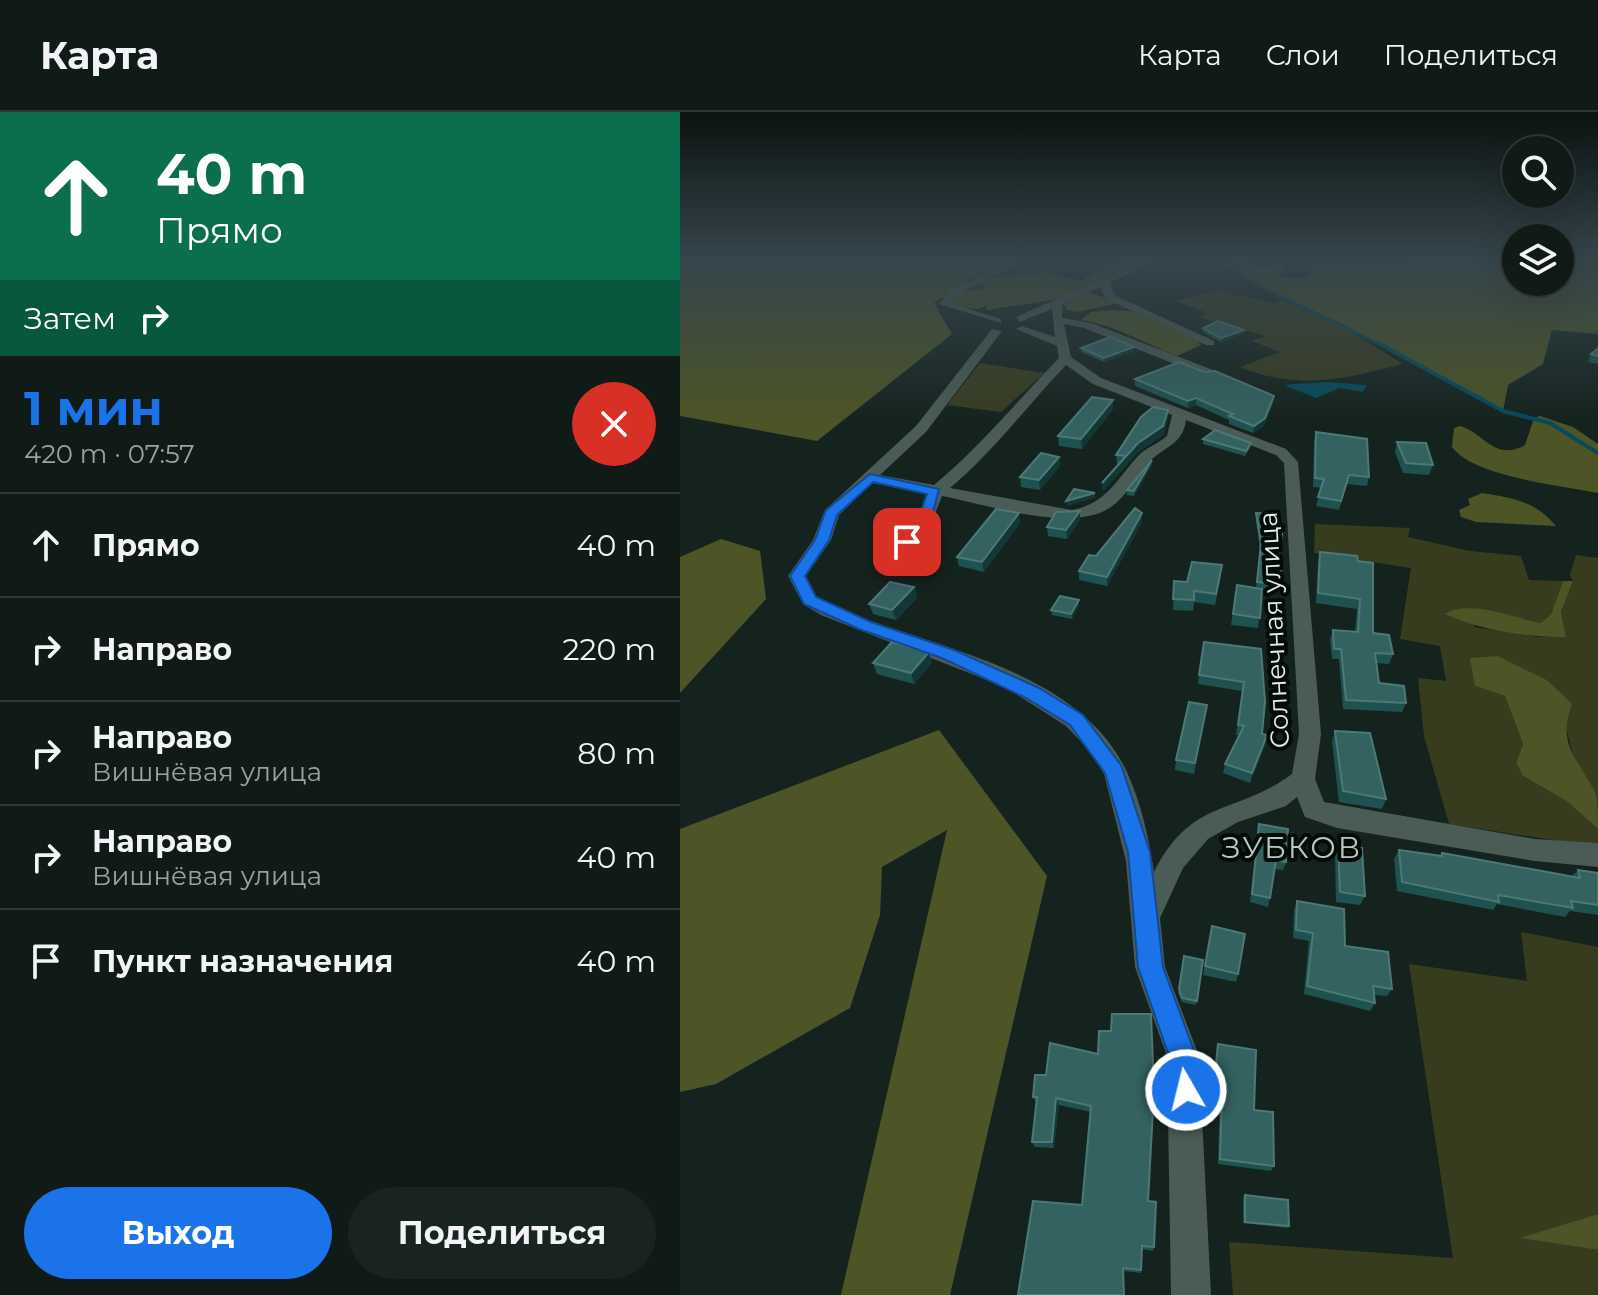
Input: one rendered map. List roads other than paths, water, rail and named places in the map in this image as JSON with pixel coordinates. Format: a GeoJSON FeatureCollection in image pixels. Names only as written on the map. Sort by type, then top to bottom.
{"type":"FeatureCollection","features":[{"type":"Feature","properties":{"kind":"street"},"geometry":{"type":"LineString","coordinates":[[969,314],[997,326],[921,429],[831,513],[822,540],[797,576],[810,601],[865,625],[948,654],[1033,693],[1077,720],[1114,770],[1139,852],[1150,967],[1183,1056],[1191,1295]]}},
{"type":"Feature","properties":{"kind":"street"},"geometry":{"type":"LineString","coordinates":[[892,560],[923,524],[935,492],[975,459],[1015,410],[1060,328],[1074,314]]}},
{"type":"Feature","properties":{"kind":"street"},"geometry":{"type":"LineString","coordinates":[[1147,314],[1210,343]]}},
{"type":"Feature","properties":{"kind":"street"},"geometry":{"type":"LineString","coordinates":[[1060,328],[1021,324],[1096,328],[1209,373]]}},
{"type":"Feature","properties":{"kind":"street","name":"Солнечная улица"},"geometry":{"type":"LineString","coordinates":[[1060,328],[1097,381],[1281,452],[1291,462],[1299,520],[1310,734],[1303,779],[1277,799],[1230,814],[1199,831],[1174,860],[1146,918]]}},
{"type":"Feature","properties":{"kind":"street"},"geometry":{"type":"LineString","coordinates":[[870,478],[1072,515],[1086,514],[1114,499],[1146,456],[1166,447],[1180,425],[1179,413]]}},
{"type":"Feature","properties":{"kind":"street"},"geometry":{"type":"LineString","coordinates":[[1303,779],[1314,810],[1337,817],[1535,850],[1598,855]]}},
{"type":"Feature","properties":{"kind":"water"},"geometry":{"type":"Polygon","coordinates":[[[1324,382],[1367,385],[1363,392],[1340,388],[1316,398],[1284,385],[1324,382]]]}},
{"type":"Feature","properties":{"kind":"waterway"},"geometry":{"type":"LineString","coordinates":[[1318,314],[1381,345]]}},
{"type":"Feature","properties":{"kind":"waterway"},"geometry":{"type":"LineString","coordinates":[[1378,343],[1503,411],[1550,423],[1598,453]]}},
{"type":"Feature","properties":{"kind":"district","name":"ЗУБКОВ"},"geometry":{"type":"Point","coordinates":[1292,848]}}]}
